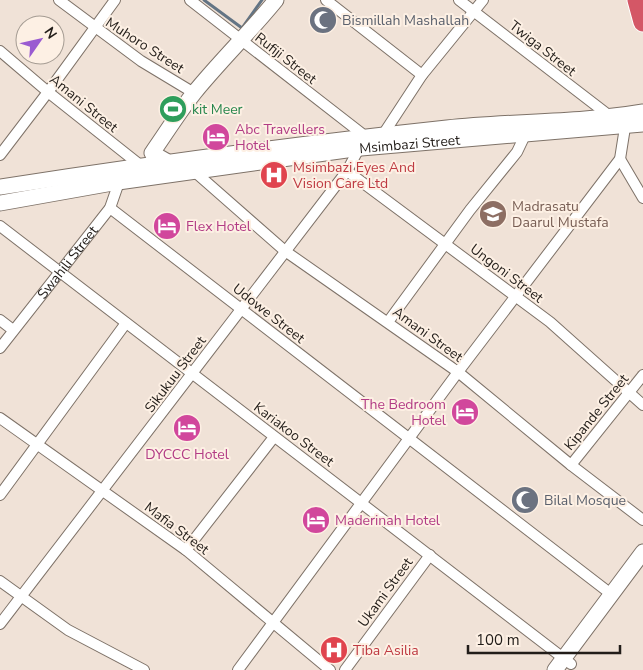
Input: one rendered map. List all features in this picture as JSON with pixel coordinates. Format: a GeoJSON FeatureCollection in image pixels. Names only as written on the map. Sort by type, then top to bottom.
{"type":"FeatureCollection","features":[{"type":"Feature","properties":{"kind":"highway"},"geometry":{"type":"LineString","coordinates":[[637,0],[643,22]]}},
{"type":"Feature","properties":{"kind":"street","name":"Muhoro Street"},"geometry":{"type":"LineString","coordinates":[[58,0],[93,28],[141,61],[194,93]]}},
{"type":"Feature","properties":{"kind":"street"},"geometry":{"type":"LineString","coordinates":[[0,155],[114,0]]}},
{"type":"Feature","properties":{"kind":"street","name":"Rufiji Street"},"geometry":{"type":"LineString","coordinates":[[190,0],[363,142]]}},
{"type":"Feature","properties":{"kind":"street"},"geometry":{"type":"LineString","coordinates":[[166,161],[152,153],[194,93],[242,41],[276,0]]}},
{"type":"Feature","properties":{"kind":"street"},"geometry":{"type":"LineString","coordinates":[[326,0],[422,75]]}},
{"type":"Feature","properties":{"kind":"street","name":"Twiga Street"},"geometry":{"type":"LineString","coordinates":[[459,0],[621,120]]}},
{"type":"Feature","properties":{"kind":"street"},"geometry":{"type":"LineString","coordinates":[[384,140],[422,75],[482,0]]}},
{"type":"Feature","properties":{"kind":"street","name":"Amani Street"},"geometry":{"type":"LineString","coordinates":[[0,51],[142,172]]}},
{"type":"Feature","properties":{"kind":"street","name":"Msimbazi Street"},"geometry":{"type":"LineString","coordinates":[[142,172],[166,161],[621,120],[643,112]]}},
{"type":"Feature","properties":{"kind":"street"},"geometry":{"type":"LineString","coordinates":[[621,120],[620,159],[643,198]]}},
{"type":"Feature","properties":{"kind":"street","name":"Msimbazi Street"},"geometry":{"type":"LineString","coordinates":[[621,120],[643,124]]}},
{"type":"Feature","properties":{"kind":"street"},"geometry":{"type":"LineString","coordinates":[[388,322],[470,210],[517,152],[528,129]]}},
{"type":"Feature","properties":{"kind":"street","name":"Msimbazi Street"},"geometry":{"type":"LineString","coordinates":[[0,187],[142,172],[195,172],[363,142]]}},
{"type":"Feature","properties":{"kind":"street","name":"Sikukuu Street"},"geometry":{"type":"LineString","coordinates":[[0,624],[347,171],[363,142]]}},
{"type":"Feature","properties":{"kind":"street"},"geometry":{"type":"LineString","coordinates":[[238,670],[410,440],[458,372],[517,297],[620,159]]}},
{"type":"Feature","properties":{"kind":"street","name":"Ungoni Street"},"geometry":{"type":"LineString","coordinates":[[347,171],[550,322],[630,392],[643,406]]}},
{"type":"Feature","properties":{"kind":"street","name":"Amani Street"},"geometry":{"type":"LineString","coordinates":[[195,172],[285,251],[458,372],[571,465],[643,520]]}},
{"type":"Feature","properties":{"kind":"street","name":"Msimbazi Street"},"geometry":{"type":"LineString","coordinates":[[0,203],[117,176]]}},
{"type":"Feature","properties":{"kind":"street","name":"Swahili Street"},"geometry":{"type":"LineString","coordinates":[[0,348],[110,208],[117,176]]}},
{"type":"Feature","properties":{"kind":"street","name":"Udowe Street"},"geometry":{"type":"LineString","coordinates":[[110,208],[611,594]]}},
{"type":"Feature","properties":{"kind":"street","name":"Kariakoo Street"},"geometry":{"type":"LineString","coordinates":[[0,226],[430,556],[565,666]]}},
{"type":"Feature","properties":{"kind":"street"},"geometry":{"type":"LineString","coordinates":[[0,320],[13,330]]}},
{"type":"Feature","properties":{"kind":"street"},"geometry":{"type":"LineString","coordinates":[[0,494],[126,323]]}},
{"type":"Feature","properties":{"kind":"street","name":"Kipande Street"},"geometry":{"type":"LineString","coordinates":[[571,465],[643,375]]}},
{"type":"Feature","properties":{"kind":"street","name":"Mafia Street"},"geometry":{"type":"LineString","coordinates":[[0,418],[186,550],[330,670]]}},
{"type":"Feature","properties":{"kind":"street"},"geometry":{"type":"LineString","coordinates":[[186,550],[274,437]]}},
{"type":"Feature","properties":{"kind":"street"},"geometry":{"type":"LineString","coordinates":[[565,666],[611,594],[643,552]]}},
{"type":"Feature","properties":{"kind":"street","name":"Ukami Street"},"geometry":{"type":"LineString","coordinates":[[345,670],[430,556]]}},
{"type":"Feature","properties":{"kind":"street"},"geometry":{"type":"LineString","coordinates":[[565,666],[643,568]]}},
{"type":"Feature","properties":{"kind":"street"},"geometry":{"type":"LineString","coordinates":[[0,581],[68,630],[144,670]]}},
{"type":"Feature","properties":{"kind":"waterway"},"geometry":{"type":"LineString","coordinates":[[204,0],[242,28],[262,0]]}},
{"type":"Feature","properties":{"kind":"place","name":"Bismillah Mashallah"},"geometry":{"type":"Point","coordinates":[323,20]}},
{"type":"Feature","properties":{"kind":"place","name":"kit Meer"},"geometry":{"type":"Point","coordinates":[173,109]}},
{"type":"Feature","properties":{"kind":"place","name":"Abc Travellers Hotel"},"geometry":{"type":"Point","coordinates":[216,137]}},
{"type":"Feature","properties":{"kind":"place","name":"Msimbazi Eyes And Vision Care Ltd"},"geometry":{"type":"Point","coordinates":[274,175]}},
{"type":"Feature","properties":{"kind":"place","name":"Madrasatu Daarul Mustafa"},"geometry":{"type":"Point","coordinates":[493,214]}},
{"type":"Feature","properties":{"kind":"place","name":"Flex Hotel"},"geometry":{"type":"Point","coordinates":[167,226]}},
{"type":"Feature","properties":{"kind":"place","name":"The Bedroom Hotel"},"geometry":{"type":"Point","coordinates":[465,412]}},
{"type":"Feature","properties":{"kind":"place","name":"DYCCC Hotel"},"geometry":{"type":"Point","coordinates":[187,428]}},
{"type":"Feature","properties":{"kind":"place","name":"Bilal Mosque"},"geometry":{"type":"Point","coordinates":[525,500]}},
{"type":"Feature","properties":{"kind":"place","name":"Maderinah Hotel"},"geometry":{"type":"Point","coordinates":[316,520]}},
{"type":"Feature","properties":{"kind":"place","name":"Tiba Asilia"},"geometry":{"type":"Point","coordinates":[334,650]}}]}
